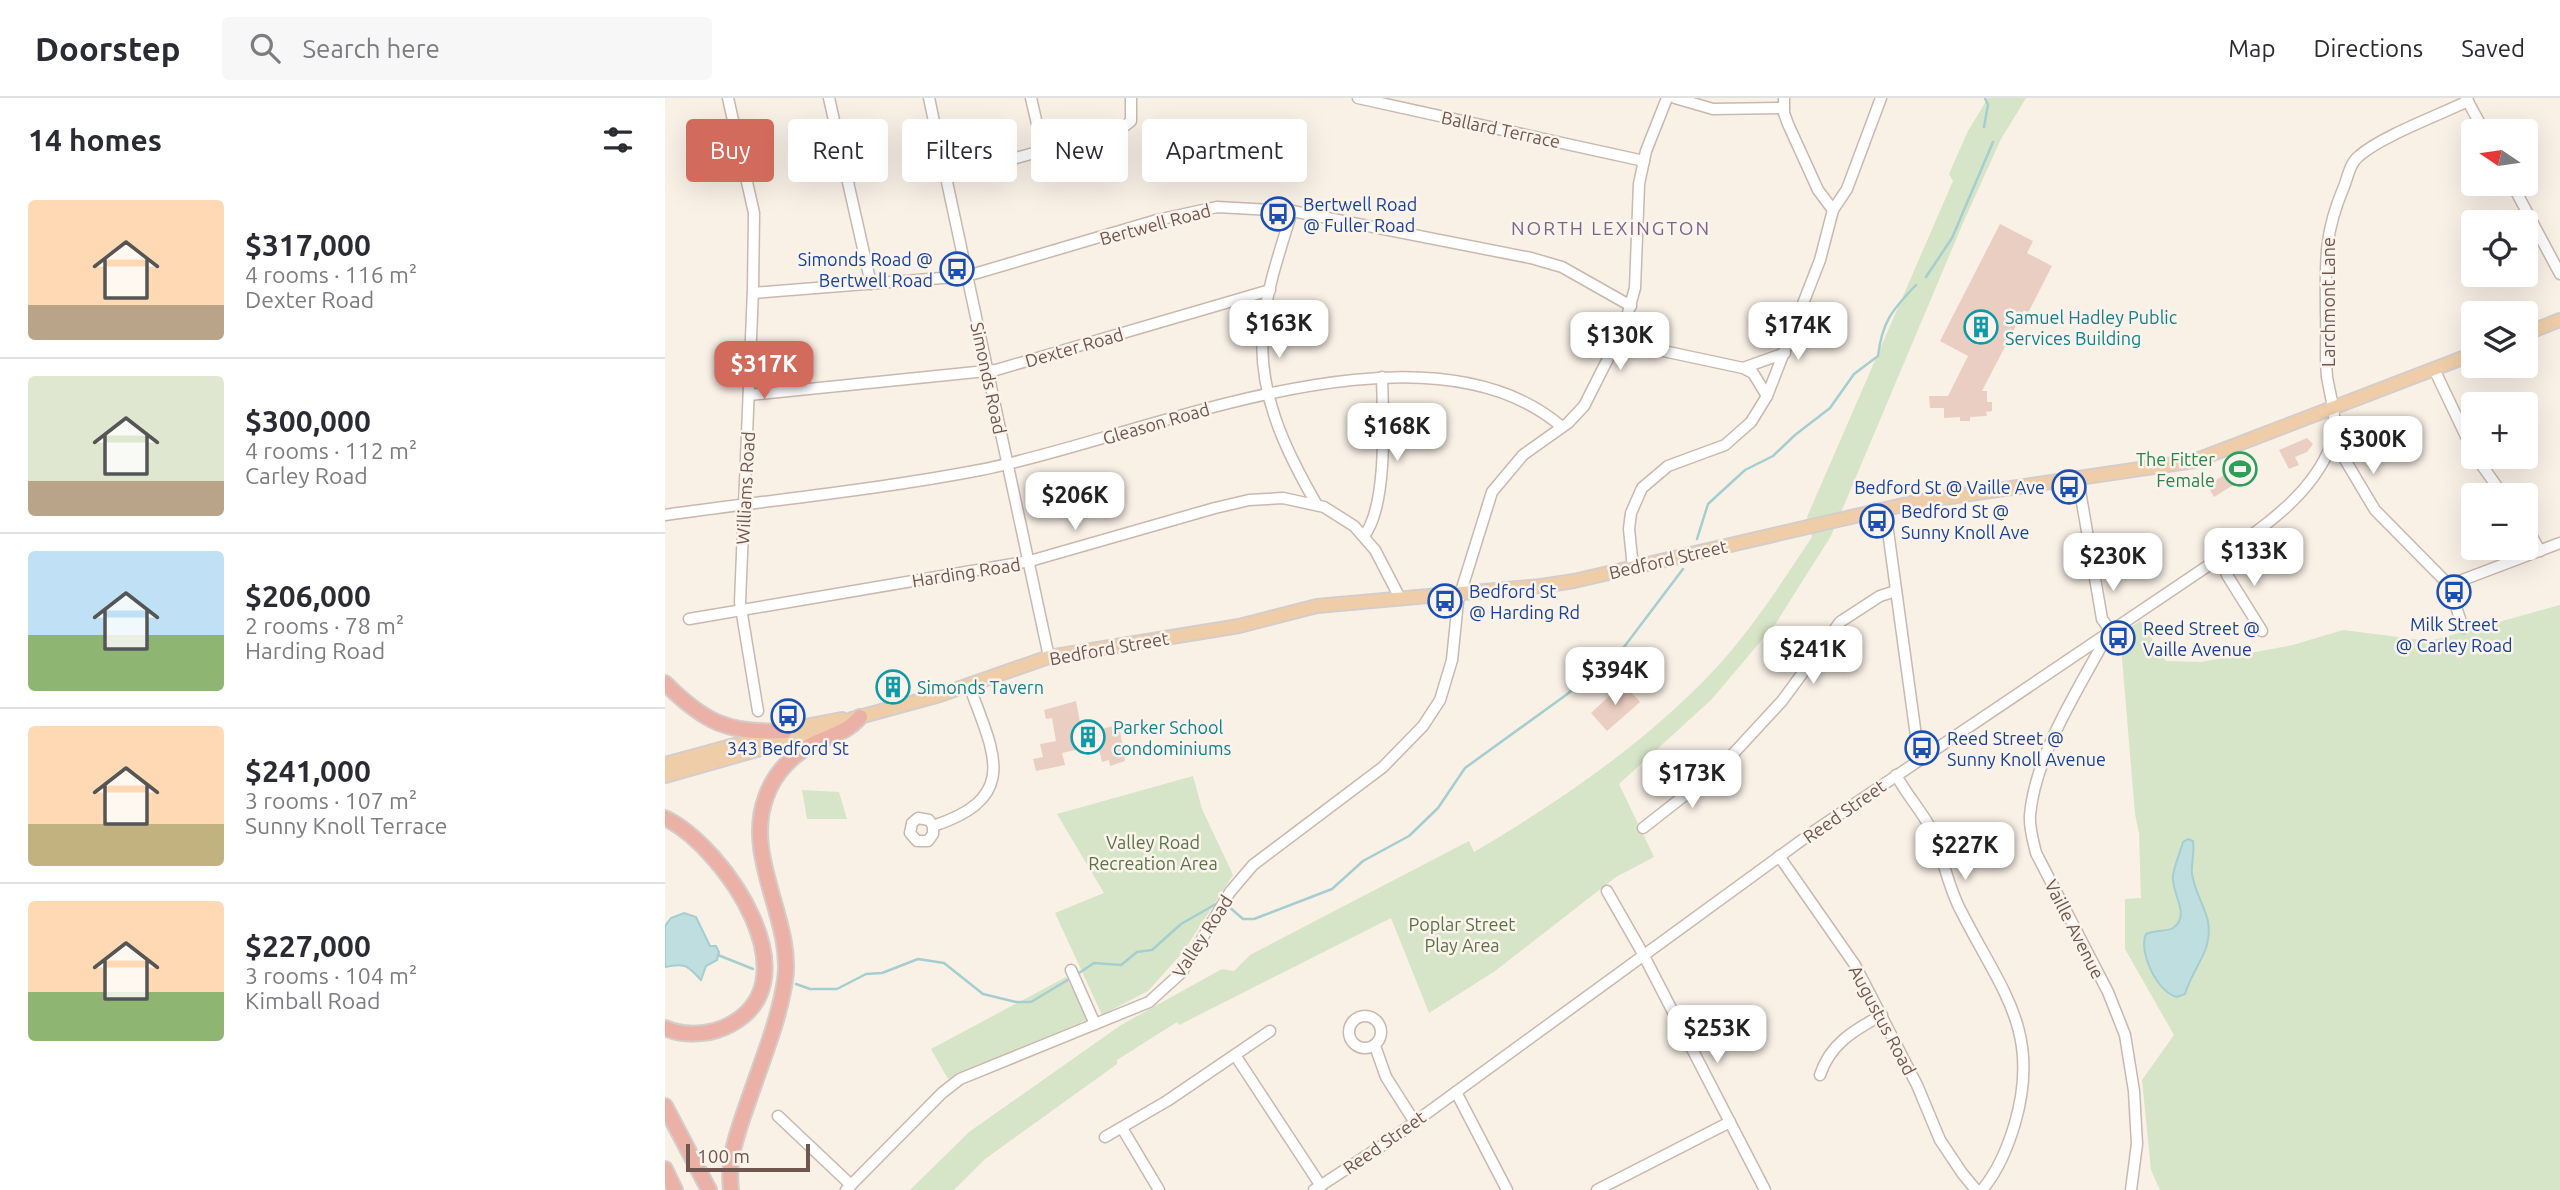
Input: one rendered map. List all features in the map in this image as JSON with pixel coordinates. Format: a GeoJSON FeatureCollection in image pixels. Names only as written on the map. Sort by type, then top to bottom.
{"type":"FeatureCollection","features":[{"type":"Feature","properties":{"kind":"highway"},"geometry":{"type":"LineString","coordinates":[[665,682],[698,713],[723,726],[750,732],[785,731]]}},
{"type":"Feature","properties":{"kind":"highway"},"geometry":{"type":"LineString","coordinates":[[731,1190],[732,1152],[785,979],[783,944],[760,841],[765,799],[776,777],[796,755],[852,727],[856,718]]}},
{"type":"Feature","properties":{"kind":"highway"},"geometry":{"type":"LineString","coordinates":[[665,818],[695,839],[727,876],[748,909],[765,953],[764,981],[754,1002],[739,1018],[723,1028],[702,1033],[665,1028]]}},
{"type":"Feature","properties":{"kind":"highway"},"geometry":{"type":"LineString","coordinates":[[665,1106],[709,1190]]}},
{"type":"Feature","properties":{"kind":"highway"},"geometry":{"type":"LineString","coordinates":[[665,1168],[675,1190]]}},
{"type":"Feature","properties":{"kind":"main road"},"geometry":{"type":"LineString","coordinates":[[2538,329],[2560,320]]}},
{"type":"Feature","properties":{"kind":"main road","name":"Bedford Street"},"geometry":{"type":"LineString","coordinates":[[665,776],[826,731],[856,718],[969,685],[1049,657],[1239,626],[1317,606],[1545,585],[1633,568],[1916,502],[2194,461],[2461,359]]}},
{"type":"Feature","properties":{"kind":"main road","name":"Bedford Street"},"geometry":{"type":"LineString","coordinates":[[665,764],[785,731],[856,718]]}},
{"type":"Feature","properties":{"kind":"street","name":"Williams Road"},"geometry":{"type":"LineString","coordinates":[[728,98],[754,213],[740,611],[758,711]]}},
{"type":"Feature","properties":{"kind":"street"},"geometry":{"type":"LineString","coordinates":[[829,98],[871,284]]}},
{"type":"Feature","properties":{"kind":"street","name":"Simonds Road"},"geometry":{"type":"LineString","coordinates":[[929,98],[934,119]]}},
{"type":"Feature","properties":{"kind":"street"},"geometry":{"type":"LineString","coordinates":[[1031,98],[1036,119]]}},
{"type":"Feature","properties":{"kind":"street"},"geometry":{"type":"LineString","coordinates":[[1128,123],[1131,121],[1132,98]]}},
{"type":"Feature","properties":{"kind":"street","name":"Ballard Terrace"},"geometry":{"type":"LineString","coordinates":[[1358,98],[1644,162]]}},
{"type":"Feature","properties":{"kind":"street","name":"Valley Road"},"geometry":{"type":"LineString","coordinates":[[849,1188],[942,1093],[960,1079],[1149,1002],[1182,972],[1224,902],[1253,865],[1383,767],[1425,723],[1440,700],[1448,676],[1460,593],[1492,492],[1523,456],[1562,427],[1584,406],[1621,334],[1635,288],[1638,195],[1644,162],[1667,98]]}},
{"type":"Feature","properties":{"kind":"street"},"geometry":{"type":"LineString","coordinates":[[1675,98],[1713,109],[1784,103],[1788,124],[1817,187],[1833,210]]}},
{"type":"Feature","properties":{"kind":"street"},"geometry":{"type":"LineString","coordinates":[[1633,568],[1629,529],[1631,513],[1642,488],[1668,466],[1725,444],[1751,422],[1767,396],[1827,241],[1833,210],[1847,189],[1881,98]]}},
{"type":"Feature","properties":{"kind":"street"},"geometry":{"type":"LineString","coordinates":[[2467,100],[2477,119]]}},
{"type":"Feature","properties":{"kind":"street","name":"Larchmont Lane"},"geometry":{"type":"LineString","coordinates":[[2333,408],[2327,373],[2325,252],[2329,226],[2350,167],[2358,156],[2380,143],[2467,100]]}},
{"type":"Feature","properties":{"kind":"street","name":"Simonds Road"},"geometry":{"type":"LineString","coordinates":[[948,182],[1049,657]]}},
{"type":"Feature","properties":{"kind":"street"},"geometry":{"type":"LineString","coordinates":[[2518,196],[2560,274]]}},
{"type":"Feature","properties":{"kind":"street","name":"Bertwell Road"},"geometry":{"type":"LineString","coordinates":[[753,293],[967,276],[1188,212],[1217,207],[1292,211],[1557,266],[1631,306]]}},
{"type":"Feature","properties":{"kind":"street"},"geometry":{"type":"LineString","coordinates":[[1292,211],[1270,290],[1263,327],[1263,355],[1276,424],[1286,452],[1317,505]]}},
{"type":"Feature","properties":{"kind":"street","name":"Dexter Road"},"geometry":{"type":"LineString","coordinates":[[749,395],[987,370],[1270,290]]}},
{"type":"Feature","properties":{"kind":"street"},"geometry":{"type":"LineString","coordinates":[[1621,334],[1654,348],[1743,368],[1753,373],[1767,396]]}},
{"type":"Feature","properties":{"kind":"street"},"geometry":{"type":"LineString","coordinates":[[1743,368],[1785,353]]}},
{"type":"Feature","properties":{"kind":"street"},"geometry":{"type":"LineString","coordinates":[[2434,369],[2461,426]]}},
{"type":"Feature","properties":{"kind":"street"},"geometry":{"type":"LineString","coordinates":[[1364,536],[1375,517],[1382,459],[1382,377]]}},
{"type":"Feature","properties":{"kind":"street","name":"Gleason Road"},"geometry":{"type":"LineString","coordinates":[[665,515],[912,482],[1007,464],[1213,407],[1357,378],[1446,380],[1485,389],[1527,404],[1562,427]]}},
{"type":"Feature","properties":{"kind":"street","name":"Reed Street"},"geometry":{"type":"LineString","coordinates":[[1318,1188],[1455,1092],[1779,856],[2258,531],[2311,480],[2332,438],[2333,408]]}},
{"type":"Feature","properties":{"kind":"street"},"geometry":{"type":"LineString","coordinates":[[2332,438],[2375,510],[2449,585],[2463,628]]}},
{"type":"Feature","properties":{"kind":"street"},"geometry":{"type":"LineString","coordinates":[[2078,479],[2102,619],[2111,630]]}},
{"type":"Feature","properties":{"kind":"street","name":"Harding Road"},"geometry":{"type":"LineString","coordinates":[[689,619],[1030,561],[1249,500],[1283,498],[1317,505],[1344,519],[1364,536],[1390,574],[1400,598]]}},
{"type":"Feature","properties":{"kind":"street"},"geometry":{"type":"LineString","coordinates":[[1885,509],[1920,758]]}},
{"type":"Feature","properties":{"kind":"street"},"geometry":{"type":"LineString","coordinates":[[2449,585],[2560,543]]}},
{"type":"Feature","properties":{"kind":"street"},"geometry":{"type":"LineString","coordinates":[[2538,547],[2540,551]]}},
{"type":"Feature","properties":{"kind":"street"},"geometry":{"type":"LineString","coordinates":[[2221,557],[2227,575],[2262,631]]}},
{"type":"Feature","properties":{"kind":"street"},"geometry":{"type":"LineString","coordinates":[[1643,828],[1721,767],[1781,701],[1840,622],[1879,596],[1896,591]]}},
{"type":"Feature","properties":{"kind":"street","name":"Vaille Avenue"},"geometry":{"type":"LineString","coordinates":[[2111,630],[2048,752],[2033,802],[2030,829],[2036,853],[2112,1000],[2125,1035],[2134,1091],[2137,1144],[2131,1190]]}},
{"type":"Feature","properties":{"kind":"street"},"geometry":{"type":"LineString","coordinates":[[2075,654],[2091,666]]}},
{"type":"Feature","properties":{"kind":"street"},"geometry":{"type":"LineString","coordinates":[[933,826],[970,811],[984,797],[992,779],[991,748],[969,685]]}},
{"type":"Feature","properties":{"kind":"street"},"geometry":{"type":"LineString","coordinates":[[1896,775],[1930,828],[1954,898],[2009,1001],[2023,1043],[2023,1091],[2012,1133],[1996,1170],[1982,1190]]}},
{"type":"Feature","properties":{"kind":"street","name":"Augustus Road"},"geometry":{"type":"LineString","coordinates":[[1779,856],[1855,965],[1917,1085],[1940,1140],[1976,1190]]}},
{"type":"Feature","properties":{"kind":"street"},"geometry":{"type":"LineString","coordinates":[[1607,891],[1643,954],[1765,1190]]}},
{"type":"Feature","properties":{"kind":"street"},"geometry":{"type":"LineString","coordinates":[[1070,970],[1095,1024]]}},
{"type":"Feature","properties":{"kind":"street"},"geometry":{"type":"LineString","coordinates":[[1820,1075],[1825,1058],[1836,1045],[1856,1029],[1882,1015]]}},
{"type":"Feature","properties":{"kind":"street"},"geometry":{"type":"LineString","coordinates":[[1105,1137],[1270,1031]]}},
{"type":"Feature","properties":{"kind":"street"},"geometry":{"type":"LineString","coordinates":[[1375,1046],[1386,1077],[1414,1121]]}},
{"type":"Feature","properties":{"kind":"street"},"geometry":{"type":"LineString","coordinates":[[1235,1055],[1318,1188]]}},
{"type":"Feature","properties":{"kind":"street"},"geometry":{"type":"LineString","coordinates":[[1455,1092],[1507,1190]]}},
{"type":"Feature","properties":{"kind":"street"},"geometry":{"type":"LineString","coordinates":[[778,1116],[849,1188]]}},
{"type":"Feature","properties":{"kind":"street"},"geometry":{"type":"LineString","coordinates":[[1597,1190],[1730,1122]]}},
{"type":"Feature","properties":{"kind":"street"},"geometry":{"type":"LineString","coordinates":[[1122,1128],[1159,1190]]}},
{"type":"Feature","properties":{"kind":"green space","name":"Poplar Street Play Area"},"geometry":{"type":"Polygon","coordinates":[[[1988,98],[2026,98],[2001,139],[1963,223],[1831,536],[1776,623],[1712,699],[1619,784],[1654,857],[1616,877],[1495,971],[1429,1013],[1391,918],[1179,1025],[1177,1022],[1117,1060],[1117,1064],[985,1159],[954,1190],[910,1190],[969,1132],[1121,1025],[1222,969],[1234,971],[1250,955],[1469,841],[1474,852],[1538,812],[1631,746],[1715,669],[1742,638],[1812,537],[1807,517],[1953,181],[1949,174],[1968,131],[1988,98]]]}},
{"type":"Feature","properties":{"kind":"green space"},"geometry":{"type":"Polygon","coordinates":[[[2560,605],[2560,1190],[2160,1190],[2151,1170],[2142,1080],[2174,1035],[2125,949],[2125,899],[2141,898],[2139,833],[2135,814],[2120,634],[2140,621],[2166,661],[2201,662],[2293,645],[2343,630],[2430,641],[2560,605]]]}},
{"type":"Feature","properties":{"kind":"green space","name":"Valley Road Recreation Area"},"geometry":{"type":"Polygon","coordinates":[[[1193,776],[1202,809],[1233,875],[1183,952],[1148,991],[1102,1015],[1055,913],[1104,893],[1057,814],[1193,776]]]}},
{"type":"Feature","properties":{"kind":"green space"},"geometry":{"type":"Polygon","coordinates":[[[802,790],[839,792],[847,819],[807,819],[802,790]]]}},
{"type":"Feature","properties":{"kind":"green space"},"geometry":{"type":"Polygon","coordinates":[[[1066,977],[1089,1019],[948,1079],[931,1049],[1066,977]]]}},
{"type":"Feature","properties":{"kind":"water"},"geometry":{"type":"Polygon","coordinates":[[[2188,839],[2193,841],[2194,884],[2209,927],[2206,948],[2185,994],[2177,997],[2156,980],[2147,961],[2144,942],[2146,934],[2173,928],[2181,917],[2173,875],[2183,842],[2188,839]]]}},
{"type":"Feature","properties":{"kind":"water"},"geometry":{"type":"Polygon","coordinates":[[[684,913],[696,917],[710,946],[716,946],[719,952],[717,960],[706,966],[701,980],[686,967],[665,967],[665,926],[671,918],[684,913]]]}},
{"type":"Feature","properties":{"kind":"building","name":"Samuel Hadley Public Services Building"},"geometry":{"type":"Polygon","coordinates":[[[2000,224],[2033,241],[2027,253],[2052,266],[2028,313],[2024,310],[1982,391],[1987,391],[1987,402],[1992,402],[1992,411],[1986,412],[1987,416],[1970,417],[1970,421],[1960,421],[1960,417],[1944,418],[1944,408],[1930,408],[1929,396],[1948,396],[1968,356],[1940,341],[2000,224]]]}},
{"type":"Feature","properties":{"kind":"building"},"geometry":{"type":"Polygon","coordinates":[[[2307,438],[2313,444],[2307,452],[2295,457],[2299,465],[2289,469],[2279,450],[2307,438]]]}},
{"type":"Feature","properties":{"kind":"building"},"geometry":{"type":"Polygon","coordinates":[[[2228,473],[2235,484],[2214,497],[2207,485],[2228,473]]]}},
{"type":"Feature","properties":{"kind":"building","name":"Simonds Tavern"},"geometry":{"type":"Polygon","coordinates":[[[903,677],[907,689],[882,696],[879,684],[903,677]]]}},
{"type":"Feature","properties":{"kind":"building"},"geometry":{"type":"Polygon","coordinates":[[[1623,683],[1640,702],[1607,731],[1591,713],[1623,683]]]}},
{"type":"Feature","properties":{"kind":"building","name":"Parker School condominiums"},"geometry":{"type":"Polygon","coordinates":[[[1076,701],[1082,733],[1119,725],[1125,761],[1110,766],[1109,760],[1102,762],[1098,745],[1062,753],[1065,765],[1036,771],[1033,759],[1043,757],[1040,744],[1056,741],[1052,718],[1046,719],[1044,710],[1076,701]]]}},
{"type":"Feature","properties":{"kind":"waterway"},"geometry":{"type":"LineString","coordinates":[[1984,127],[1988,105],[1985,98]]}},
{"type":"Feature","properties":{"kind":"waterway"},"geometry":{"type":"LineString","coordinates":[[1926,277],[1952,238],[1993,142]]}},
{"type":"Feature","properties":{"kind":"waterway"},"geometry":{"type":"LineString","coordinates":[[1697,539],[1708,504],[1745,470],[1773,456],[1830,408],[1854,374],[1878,356],[1882,334],[1889,317],[1916,285]]}},
{"type":"Feature","properties":{"kind":"waterway"},"geometry":{"type":"LineString","coordinates":[[1228,906],[1243,919],[1254,919],[1332,889],[1363,861],[1409,836],[1438,808],[1465,768],[1566,695],[1624,647],[1683,569]]}},
{"type":"Feature","properties":{"kind":"waterway"},"geometry":{"type":"LineString","coordinates":[[1076,975],[1094,963],[1121,965],[1137,952],[1152,950],[1181,924],[1216,904]]}},
{"type":"Feature","properties":{"kind":"waterway"},"geometry":{"type":"LineString","coordinates":[[718,955],[753,969]]}},
{"type":"Feature","properties":{"kind":"waterway"},"geometry":{"type":"LineString","coordinates":[[796,984],[810,989],[837,989],[866,974],[882,973],[918,959],[944,963],[983,994],[1016,1002],[1031,1002],[1071,978]]}},
{"type":"Feature","properties":{"kind":"place","name":"Bertwell Road @ Fuller Road"},"geometry":{"type":"Point","coordinates":[1278,214]}},
{"type":"Feature","properties":{"kind":"place","name":"Simonds Road @ Bertwell Road"},"geometry":{"type":"Point","coordinates":[957,269]}},
{"type":"Feature","properties":{"kind":"place","name":"Samuel Hadley Public Services Building"},"geometry":{"type":"Point","coordinates":[1981,327]}},
{"type":"Feature","properties":{"kind":"place","name":"The Fitter Female"},"geometry":{"type":"Point","coordinates":[2240,469]}},
{"type":"Feature","properties":{"kind":"place","name":"Bedford St @ Vaille Ave"},"geometry":{"type":"Point","coordinates":[2069,487]}},
{"type":"Feature","properties":{"kind":"place","name":"Bedford St @ Sunny Knoll Ave"},"geometry":{"type":"Point","coordinates":[1877,521]}},
{"type":"Feature","properties":{"kind":"place","name":"Milk Street @ Carley Road"},"geometry":{"type":"Point","coordinates":[2454,592]}},
{"type":"Feature","properties":{"kind":"place","name":"Bedford St @ Harding Rd"},"geometry":{"type":"Point","coordinates":[1445,601]}},
{"type":"Feature","properties":{"kind":"place","name":"Reed Street @ Vaille Avenue"},"geometry":{"type":"Point","coordinates":[2118,638]}},
{"type":"Feature","properties":{"kind":"place","name":"Simonds Tavern"},"geometry":{"type":"Point","coordinates":[893,687]}},
{"type":"Feature","properties":{"kind":"place","name":"343 Bedford St"},"geometry":{"type":"Point","coordinates":[788,716]}},
{"type":"Feature","properties":{"kind":"place","name":"Parker School condominiums"},"geometry":{"type":"Point","coordinates":[1088,737]}},
{"type":"Feature","properties":{"kind":"place","name":"Reed Street @ Sunny Knoll Avenue"},"geometry":{"type":"Point","coordinates":[1922,748]}},
{"type":"Feature","properties":{"kind":"district","name":"NORTH LEXINGTON"},"geometry":{"type":"Point","coordinates":[1611,228]}}]}
